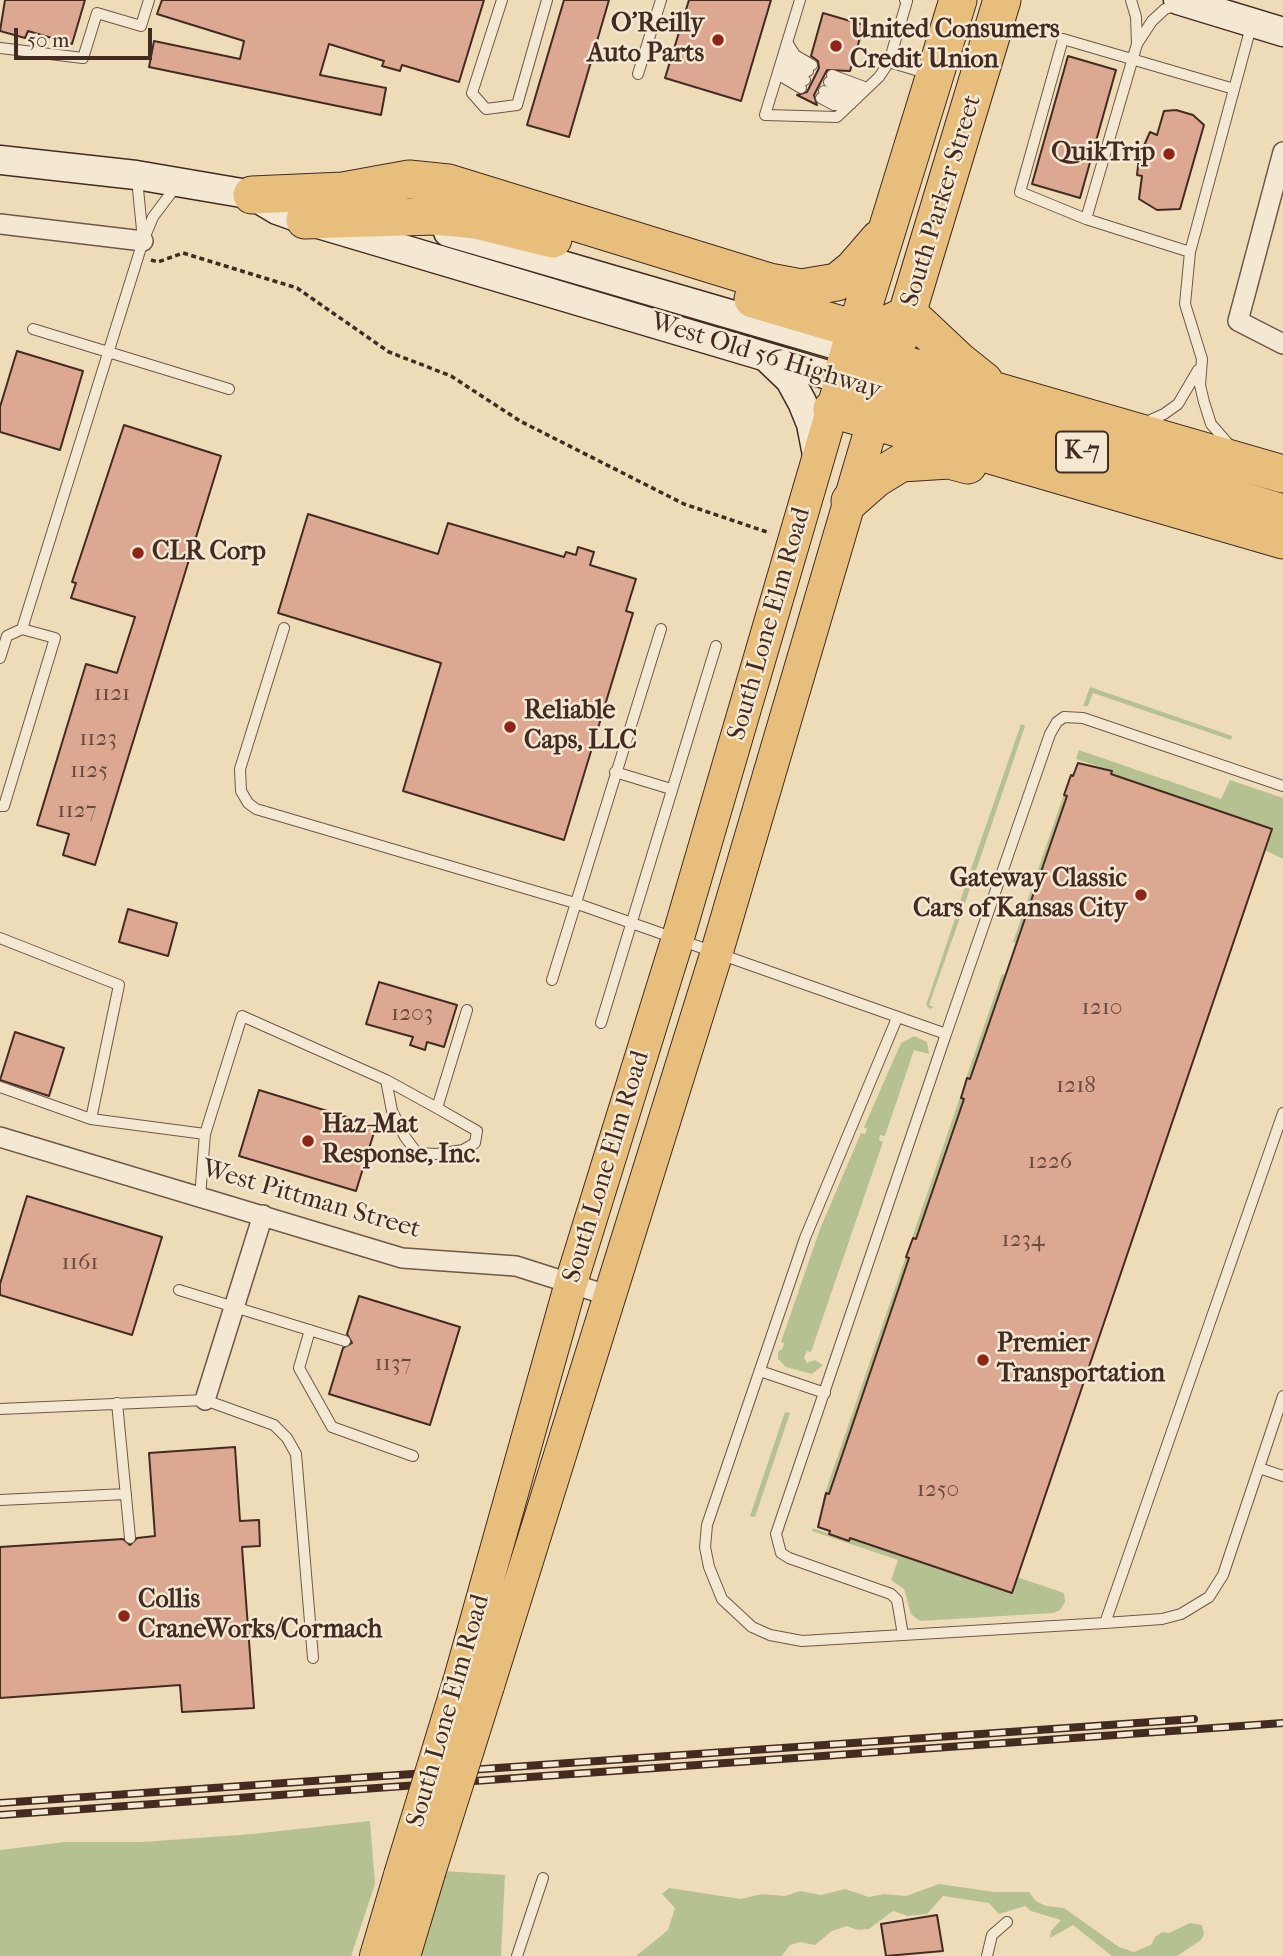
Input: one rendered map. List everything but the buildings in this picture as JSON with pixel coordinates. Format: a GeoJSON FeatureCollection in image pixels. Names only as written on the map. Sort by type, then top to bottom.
{"type":"FeatureCollection","features":[{"type":"Feature","properties":{"kind":"highway","name":"South Parker Street"},"geometry":{"type":"LineString","coordinates":[[845,367],[932,75],[958,0]]}},
{"type":"Feature","properties":{"kind":"highway","name":"South Parker Street"},"geometry":{"type":"LineString","coordinates":[[882,391],[909,314],[1002,0]]}},
{"type":"Feature","properties":{"kind":"highway"},"geometry":{"type":"LineString","coordinates":[[252,195],[343,191],[409,179],[448,183],[769,282],[801,288],[837,282],[853,269],[884,232]]}},
{"type":"Feature","properties":{"kind":"highway"},"geometry":{"type":"LineString","coordinates":[[305,220],[371,216],[463,218],[514,228],[845,367],[882,391],[1283,540]]}},
{"type":"Feature","properties":{"kind":"highway"},"geometry":{"type":"LineString","coordinates":[[845,367],[883,326],[909,314]]}},
{"type":"Feature","properties":{"kind":"highway","name":"K-7"},"geometry":{"type":"LineString","coordinates":[[909,314],[959,361],[1000,392]]}},
{"type":"Feature","properties":{"kind":"highway","name":"West Old 56 Highway"},"geometry":{"type":"LineString","coordinates":[[845,367],[882,391],[1283,513]]}},
{"type":"Feature","properties":{"kind":"highway","name":"West Old 56 Highway"},"geometry":{"type":"LineString","coordinates":[[882,391],[1000,392],[1268,469]]}},
{"type":"Feature","properties":{"kind":"highway"},"geometry":{"type":"LineString","coordinates":[[850,502],[875,479],[901,463],[949,460],[1283,561]]}},
{"type":"Feature","properties":{"kind":"main road"},"geometry":{"type":"LineString","coordinates":[[1182,1],[1283,32]]}},
{"type":"Feature","properties":{"kind":"main road","name":"West Old 56 Highway"},"geometry":{"type":"LineString","coordinates":[[0,160],[136,175],[308,202],[371,216]]}},
{"type":"Feature","properties":{"kind":"main road","name":"West Old 56 Highway"},"geometry":{"type":"LineString","coordinates":[[252,195],[277,210],[305,220],[765,356],[845,367]]}},
{"type":"Feature","properties":{"kind":"main road"},"geometry":{"type":"LineString","coordinates":[[765,356],[790,380],[802,402],[811,424],[818,460]]}},
{"type":"Feature","properties":{"kind":"main road","name":"South Lone Elm Road"},"geometry":{"type":"LineString","coordinates":[[473,1684],[571,1283],[677,941],[845,367]]}},
{"type":"Feature","properties":{"kind":"main road","name":"South Lone Elm Road"},"geometry":{"type":"LineString","coordinates":[[376,1956],[415,1874],[473,1684],[610,1296],[716,955],[882,391]]}},
{"type":"Feature","properties":{"kind":"main road","name":"South Lone Elm Road"},"geometry":{"type":"LineString","coordinates":[[404,1956],[415,1874]]}},
{"type":"Feature","properties":{"kind":"street"},"geometry":{"type":"LineString","coordinates":[[1283,152],[1238,321],[1283,344]]}},
{"type":"Feature","properties":{"kind":"street"},"geometry":{"type":"LineString","coordinates":[[0,224],[141,249]]}},
{"type":"Feature","properties":{"kind":"street","name":"West Pittman Street"},"geometry":{"type":"LineString","coordinates":[[0,1137],[402,1258],[516,1266],[610,1296]]}},
{"type":"Feature","properties":{"kind":"street"},"geometry":{"type":"LineString","coordinates":[[205,1400],[262,1215]]}},
{"type":"Feature","properties":{"kind":"lane"},"geometry":{"type":"LineString","coordinates":[[0,48],[83,58],[97,13],[141,26],[149,0]]}},
{"type":"Feature","properties":{"kind":"lane"},"geometry":{"type":"LineString","coordinates":[[502,0],[472,93],[486,109],[517,105],[547,0]]}},
{"type":"Feature","properties":{"kind":"lane"},"geometry":{"type":"LineString","coordinates":[[638,74],[661,0]]}},
{"type":"Feature","properties":{"kind":"lane"},"geometry":{"type":"LineString","coordinates":[[800,0],[765,115],[837,117],[889,62],[907,1],[905,0]]}},
{"type":"Feature","properties":{"kind":"lane"},"geometry":{"type":"LineString","coordinates":[[1086,219],[1137,44],[1136,17],[1131,0]]}},
{"type":"Feature","properties":{"kind":"lane"},"geometry":{"type":"LineString","coordinates":[[1137,44],[1165,9],[1182,1]]}},
{"type":"Feature","properties":{"kind":"lane"},"geometry":{"type":"LineString","coordinates":[[1252,23],[1190,252],[1185,304],[1202,359],[1200,385],[1211,424],[1228,444],[1268,469]]}},
{"type":"Feature","properties":{"kind":"lane"},"geometry":{"type":"LineString","coordinates":[[1190,252],[1086,219],[1020,192],[1063,39],[1234,89]]}},
{"type":"Feature","properties":{"kind":"lane"},"geometry":{"type":"LineString","coordinates":[[780,67],[806,76],[795,55],[786,47]]}},
{"type":"Feature","properties":{"kind":"lane"},"geometry":{"type":"LineString","coordinates":[[889,62],[932,75]]}},
{"type":"Feature","properties":{"kind":"lane"},"geometry":{"type":"LineString","coordinates":[[826,86],[842,89],[859,95],[834,105],[826,86]]}},
{"type":"Feature","properties":{"kind":"lane"},"geometry":{"type":"LineString","coordinates":[[136,175],[141,249]]}},
{"type":"Feature","properties":{"kind":"lane"},"geometry":{"type":"LineString","coordinates":[[22,629],[141,249],[153,217],[179,183]]}},
{"type":"Feature","properties":{"kind":"lane"},"geometry":{"type":"LineString","coordinates":[[33,329],[229,389]]}},
{"type":"Feature","properties":{"kind":"lane"},"geometry":{"type":"LineString","coordinates":[[1129,428],[1164,414],[1178,404],[1193,383],[1202,359]]}},
{"type":"Feature","properties":{"kind":"lane"},"geometry":{"type":"LineString","coordinates":[[284,628],[240,769],[241,791],[248,803],[264,812],[575,903],[946,1034]]}},
{"type":"Feature","properties":{"kind":"lane"},"geometry":{"type":"LineString","coordinates":[[0,657],[7,636],[22,629],[55,638],[4,806],[0,806]]}},
{"type":"Feature","properties":{"kind":"lane"},"geometry":{"type":"LineString","coordinates":[[552,980],[661,629]]}},
{"type":"Feature","properties":{"kind":"lane"},"geometry":{"type":"LineString","coordinates":[[601,1023],[716,646]]}},
{"type":"Feature","properties":{"kind":"lane"},"geometry":{"type":"LineString","coordinates":[[903,1635],[897,1600],[891,1594],[789,1558],[777,1545],[776,1534],[1050,734],[1057,722],[1064,718],[1083,718],[1283,786]]}},
{"type":"Feature","properties":{"kind":"lane"},"geometry":{"type":"LineString","coordinates":[[615,772],[671,789]]}},
{"type":"Feature","properties":{"kind":"lane"},"geometry":{"type":"LineString","coordinates":[[0,938],[119,985],[91,1119]]}},
{"type":"Feature","properties":{"kind":"lane"},"geometry":{"type":"LineString","coordinates":[[437,1108],[467,1010]]}},
{"type":"Feature","properties":{"kind":"lane"},"geometry":{"type":"LineString","coordinates":[[200,1197],[205,1134],[242,1016],[386,1080],[477,1131],[475,1143],[463,1150],[436,1154],[417,1153],[405,1137],[392,1111],[386,1080]]}},
{"type":"Feature","properties":{"kind":"lane"},"geometry":{"type":"LineString","coordinates":[[897,1018],[814,1216],[707,1525],[705,1547],[709,1567],[722,1599],[752,1627],[785,1639],[802,1641],[1172,1617],[1196,1608],[1209,1597],[1223,1575],[1283,1396]]}},
{"type":"Feature","properties":{"kind":"lane"},"geometry":{"type":"LineString","coordinates":[[0,1087],[91,1119],[205,1134]]}},
{"type":"Feature","properties":{"kind":"lane"},"geometry":{"type":"LineString","coordinates":[[1105,1623],[1283,1113]]}},
{"type":"Feature","properties":{"kind":"lane"},"geometry":{"type":"LineString","coordinates":[[179,1290],[345,1341]]}},
{"type":"Feature","properties":{"kind":"lane"},"geometry":{"type":"LineString","coordinates":[[310,1330],[299,1368],[332,1427],[413,1456]]}},
{"type":"Feature","properties":{"kind":"lane"},"geometry":{"type":"LineString","coordinates":[[760,1371],[825,1393]]}},
{"type":"Feature","properties":{"kind":"lane"},"geometry":{"type":"LineString","coordinates":[[0,1409],[205,1400],[253,1415],[274,1425],[287,1438],[296,1454],[313,1658]]}},
{"type":"Feature","properties":{"kind":"lane"},"geometry":{"type":"LineString","coordinates":[[117,1403],[130,1538]]}},
{"type":"Feature","properties":{"kind":"lane"},"geometry":{"type":"LineString","coordinates":[[1259,1468],[1283,1476]]}},
{"type":"Feature","properties":{"kind":"lane"},"geometry":{"type":"LineString","coordinates":[[0,1500],[126,1494]]}},
{"type":"Feature","properties":{"kind":"lane"},"geometry":{"type":"LineString","coordinates":[[517,1956],[543,1878]]}},
{"type":"Feature","properties":{"kind":"lane"},"geometry":{"type":"LineString","coordinates":[[987,1956],[992,1935],[1007,1922]]}},
{"type":"Feature","properties":{"kind":"path"},"geometry":{"type":"LineString","coordinates":[[141,249],[159,261],[183,253],[296,288],[389,352],[452,376],[532,427],[684,505],[777,536]]}},
{"type":"Feature","properties":{"kind":"green space"},"geometry":{"type":"Polygon","coordinates":[[[1090,687],[1232,736],[1231,740],[1093,693],[1088,706],[1083,706],[1090,687]]]}},
{"type":"Feature","properties":{"kind":"green space"},"geometry":{"type":"Polygon","coordinates":[[[1021,724],[1025,726],[964,906],[959,904],[1021,724]]]}},
{"type":"Feature","properties":{"kind":"green space"},"geometry":{"type":"Polygon","coordinates":[[[1079,750],[1221,799],[1230,780],[1283,798],[1283,859],[1111,774],[1112,771],[1076,759],[1079,750]]]}},
{"type":"Feature","properties":{"kind":"green space"},"geometry":{"type":"Polygon","coordinates":[[[1065,791],[1068,792],[1017,943],[1013,942],[1065,791]]]}},
{"type":"Feature","properties":{"kind":"green space"},"geometry":{"type":"Polygon","coordinates":[[[958,910],[962,912],[929,1005],[934,1007],[930,1009],[926,1005],[958,910]]]}},
{"type":"Feature","properties":{"kind":"green space"},"geometry":{"type":"Polygon","coordinates":[[[1002,974],[1005,975],[969,1082],[965,1081],[1002,974]]]}},
{"type":"Feature","properties":{"kind":"green space"},"geometry":{"type":"Polygon","coordinates":[[[914,1036],[927,1042],[929,1054],[914,1050],[885,1136],[880,1135],[879,1140],[883,1142],[811,1352],[807,1351],[804,1358],[807,1363],[815,1360],[823,1365],[812,1374],[786,1367],[778,1359],[778,1352],[783,1348],[784,1343],[781,1342],[820,1229],[861,1133],[865,1134],[867,1129],[864,1127],[901,1043],[914,1036]]]}},
{"type":"Feature","properties":{"kind":"green space"},"geometry":{"type":"Polygon","coordinates":[[[961,1094],[965,1095],[964,1099],[915,1242],[911,1241],[961,1094]]]}},
{"type":"Feature","properties":{"kind":"green space"},"geometry":{"type":"Polygon","coordinates":[[[907,1253],[910,1255],[827,1501],[823,1499],[907,1253]]]}},
{"type":"Feature","properties":{"kind":"green space"},"geometry":{"type":"Polygon","coordinates":[[[785,1412],[790,1413],[755,1517],[750,1516],[785,1412]]]}},
{"type":"Feature","properties":{"kind":"green space"},"geometry":{"type":"Polygon","coordinates":[[[813,1528],[849,1541],[850,1538],[1017,1577],[1064,1593],[1065,1602],[1060,1610],[1053,1613],[920,1621],[911,1614],[904,1589],[891,1580],[898,1560],[812,1531],[813,1528]]]}},
{"type":"Feature","properties":{"kind":"green space"},"geometry":{"type":"Polygon","coordinates":[[[370,1821],[375,1884],[351,1956],[0,1956],[0,1850],[65,1842],[142,1842],[253,1834],[370,1821]]]}},
{"type":"Feature","properties":{"kind":"green space"},"geometry":{"type":"Polygon","coordinates":[[[444,1871],[505,1875],[501,1956],[418,1956],[444,1871]]]}},
{"type":"Feature","properties":{"kind":"green space"},"geometry":{"type":"Polygon","coordinates":[[[939,1884],[994,1892],[1029,1892],[1036,1901],[1046,1906],[1064,1908],[1119,1947],[1134,1952],[1151,1945],[1155,1937],[1162,1932],[1169,1933],[1190,1923],[1202,1925],[1204,1934],[1201,1940],[1177,1956],[1112,1956],[1073,1925],[1050,1938],[1051,1931],[1061,1920],[1031,1911],[1025,1906],[999,1914],[989,1903],[943,1896],[927,1914],[908,1916],[893,1911],[869,1929],[858,1930],[847,1926],[832,1931],[815,1945],[800,1942],[790,1945],[782,1956],[636,1956],[668,1930],[675,1908],[662,1894],[669,1888],[741,1899],[762,1894],[785,1896],[800,1891],[821,1895],[845,1889],[869,1897],[884,1894],[906,1896],[939,1884]]]}},
{"type":"Feature","properties":{"kind":"railway"},"geometry":{"type":"LineString","coordinates":[[0,1803],[1194,1719]]}},
{"type":"Feature","properties":{"kind":"railway"},"geometry":{"type":"LineString","coordinates":[[0,1815],[1283,1723]]}},
{"type":"Feature","properties":{"kind":"place","name":"O'Reilly Auto Parts"},"geometry":{"type":"Point","coordinates":[718,40]}},
{"type":"Feature","properties":{"kind":"place","name":"United Consumers Credit Union"},"geometry":{"type":"Point","coordinates":[836,46]}},
{"type":"Feature","properties":{"kind":"place","name":"QuikTrip"},"geometry":{"type":"Point","coordinates":[1169,154]}},
{"type":"Feature","properties":{"kind":"place","name":"CLR Corp"},"geometry":{"type":"Point","coordinates":[138,553]}},
{"type":"Feature","properties":{"kind":"place","name":"Reliable Caps, LLC"},"geometry":{"type":"Point","coordinates":[510,727]}},
{"type":"Feature","properties":{"kind":"place","name":"Gateway Classic Cars of Kansas City"},"geometry":{"type":"Point","coordinates":[1141,895]}},
{"type":"Feature","properties":{"kind":"place","name":"Haz-Mat Response, Inc."},"geometry":{"type":"Point","coordinates":[308,1141]}},
{"type":"Feature","properties":{"kind":"place","name":"Premier Transportation"},"geometry":{"type":"Point","coordinates":[983,1360]}},
{"type":"Feature","properties":{"kind":"place","name":"Collis CraneWorks/Cormach"},"geometry":{"type":"Point","coordinates":[124,1616]}}]}
